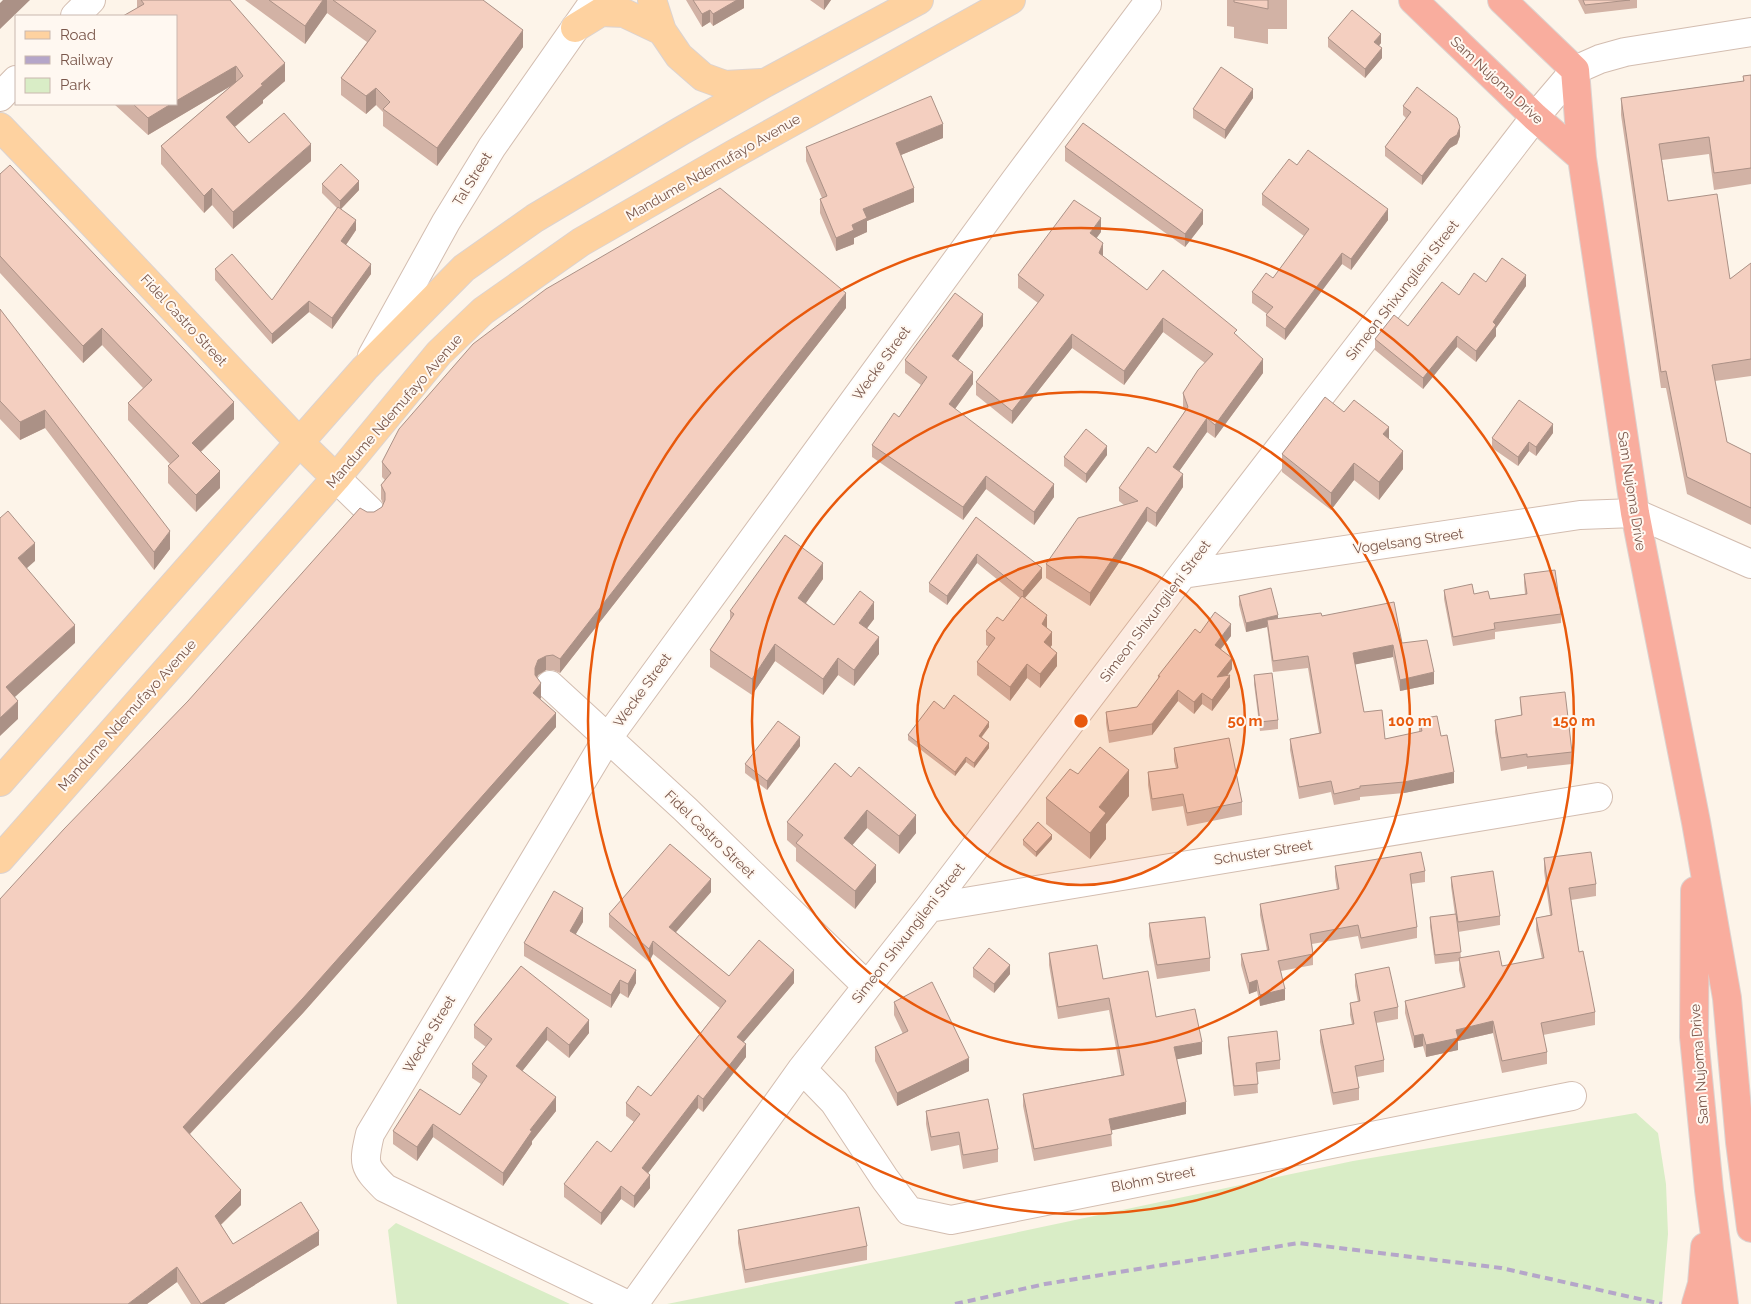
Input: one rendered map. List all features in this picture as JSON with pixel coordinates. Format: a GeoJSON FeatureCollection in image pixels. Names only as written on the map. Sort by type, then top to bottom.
{"type":"FeatureCollection","features":[{"type":"Feature","properties":{"kind":"highway","name":"Sam Nujoma Drive"},"geometry":{"type":"LineString","coordinates":[[1413,0],[1535,117],[1582,158]]}},
{"type":"Feature","properties":{"kind":"highway"},"geometry":{"type":"LineString","coordinates":[[1502,0],[1575,70]]}},
{"type":"Feature","properties":{"kind":"highway","name":"Sam Nujoma Drive"},"geometry":{"type":"LineString","coordinates":[[1575,70],[1582,158],[1635,513],[1696,822],[1727,998],[1740,1142],[1751,1228]]}},
{"type":"Feature","properties":{"kind":"highway","name":"Sam Nujoma Drive"},"geometry":{"type":"LineString","coordinates":[[1696,822],[1694,1037],[1708,1190],[1724,1304]]}},
{"type":"Feature","properties":{"kind":"highway"},"geometry":{"type":"LineString","coordinates":[[1696,1304],[1702,1284],[1708,1190]]}},
{"type":"Feature","properties":{"kind":"main road"},"geometry":{"type":"LineString","coordinates":[[652,0],[662,31],[680,56],[703,77],[726,85],[765,83]]}},
{"type":"Feature","properties":{"kind":"main road"},"geometry":{"type":"LineString","coordinates":[[0,782],[366,368],[464,268],[552,208],[681,130],[919,0]]}},
{"type":"Feature","properties":{"kind":"main road","name":"Mandume Ndemufayo Avenue"},"geometry":{"type":"LineString","coordinates":[[0,859],[336,478],[440,353],[483,311],[581,242],[1011,0]]}},
{"type":"Feature","properties":{"kind":"main road"},"geometry":{"type":"LineString","coordinates":[[575,28],[601,12],[624,13],[662,31]]}},
{"type":"Feature","properties":{"kind":"main road","name":"Fidel Castro Street"},"geometry":{"type":"LineString","coordinates":[[0,128],[300,443],[336,478]]}},
{"type":"Feature","properties":{"kind":"street"},"geometry":{"type":"LineString","coordinates":[[76,15],[91,0]]}},
{"type":"Feature","properties":{"kind":"street","name":"Tal Street"},"geometry":{"type":"LineString","coordinates":[[366,368],[446,222],[482,164],[595,0]]}},
{"type":"Feature","properties":{"kind":"street","name":"Wecke Street"},"geometry":{"type":"LineString","coordinates":[[626,1304],[385,1188],[370,1173],[364,1157],[370,1134],[607,738],[1014,182],[1147,4]]}},
{"type":"Feature","properties":{"kind":"street","name":"Simeon Shixungileni Street"},"geometry":{"type":"LineString","coordinates":[[634,1304],[802,1069],[929,908],[1535,117],[1575,70],[1600,59],[1625,52],[1751,32]]}},
{"type":"Feature","properties":{"kind":"street"},"geometry":{"type":"LineString","coordinates":[[0,97],[15,81]]}},
{"type":"Feature","properties":{"kind":"street","name":"Fidel Castro Street"},"geometry":{"type":"LineString","coordinates":[[336,478],[370,512]]}},
{"type":"Feature","properties":{"kind":"street"},"geometry":{"type":"LineString","coordinates":[[1635,513],[1751,564]]}},
{"type":"Feature","properties":{"kind":"street","name":"Vogelsang Street"},"geometry":{"type":"LineString","coordinates":[[1183,574],[1580,515],[1635,513]]}},
{"type":"Feature","properties":{"kind":"street","name":"Fidel Castro Street"},"geometry":{"type":"LineString","coordinates":[[550,685],[685,809],[867,986]]}},
{"type":"Feature","properties":{"kind":"street","name":"Schuster Street"},"geometry":{"type":"LineString","coordinates":[[929,908],[1598,797]]}},
{"type":"Feature","properties":{"kind":"street","name":"Blohm Street"},"geometry":{"type":"LineString","coordinates":[[802,1069],[834,1102],[885,1179],[909,1211],[951,1220],[1572,1096]]}},
{"type":"Feature","properties":{"kind":"green space"},"geometry":{"type":"Polygon","coordinates":[[[1636,1113],[1658,1133],[1666,1184],[1668,1234],[1662,1304],[667,1304],[915,1254],[1353,1161],[1636,1113]]]}},
{"type":"Feature","properties":{"kind":"green space"},"geometry":{"type":"Polygon","coordinates":[[[396,1223],[570,1304],[397,1304],[388,1230],[396,1223]]]}},
{"type":"Feature","properties":{"kind":"building"},"geometry":{"type":"Polygon","coordinates":[[[141,0],[230,0],[285,63],[226,117],[249,143],[284,113],[311,144],[233,212],[212,188],[204,196],[161,146],[243,76],[236,66],[178,100],[178,15],[125,15],[144,4],[141,0]]]}},
{"type":"Feature","properties":{"kind":"building"},"geometry":{"type":"Polygon","coordinates":[[[269,0],[323,0],[305,26],[269,0]]]}},
{"type":"Feature","properties":{"kind":"building"},"geometry":{"type":"Polygon","coordinates":[[[333,0],[483,0],[523,30],[437,148],[383,109],[390,102],[376,88],[366,96],[341,78],[376,31],[333,0]]]}},
{"type":"Feature","properties":{"kind":"building"},"geometry":{"type":"Polygon","coordinates":[[[693,0],[737,0],[713,14],[710,10],[702,14],[693,0]]]}},
{"type":"Feature","properties":{"kind":"building"},"geometry":{"type":"Polygon","coordinates":[[[1234,0],[1268,0],[1268,9],[1234,2],[1234,0]]]}},
{"type":"Feature","properties":{"kind":"building"},"geometry":{"type":"Polygon","coordinates":[[[1583,0],[1630,0],[1585,5],[1583,0]]]}},
{"type":"Feature","properties":{"kind":"building"},"geometry":{"type":"Polygon","coordinates":[[[1352,10],[1381,34],[1374,42],[1382,48],[1365,69],[1328,38],[1352,10]]]}},
{"type":"Feature","properties":{"kind":"building"},"geometry":{"type":"Polygon","coordinates":[[[1221,67],[1253,89],[1225,130],[1193,109],[1221,67]]]}},
{"type":"Feature","properties":{"kind":"building"},"geometry":{"type":"Polygon","coordinates":[[[1751,75],[1751,168],[1714,173],[1709,137],[1659,144],[1668,201],[1717,194],[1730,279],[1751,263],[1751,359],[1712,365],[1727,442],[1751,454],[1751,508],[1687,477],[1666,371],[1661,372],[1621,98],[1744,81],[1743,76],[1751,75]]]}},
{"type":"Feature","properties":{"kind":"building"},"geometry":{"type":"Polygon","coordinates":[[[1417,87],[1457,118],[1460,127],[1457,135],[1450,139],[1422,176],[1385,147],[1411,112],[1403,106],[1417,87]]]}},
{"type":"Feature","properties":{"kind":"building"},"geometry":{"type":"Polygon","coordinates":[[[931,96],[943,124],[896,143],[914,188],[863,209],[867,218],[852,225],[854,230],[836,238],[820,199],[827,196],[806,147],[931,96]]]}},
{"type":"Feature","properties":{"kind":"building"},"geometry":{"type":"Polygon","coordinates":[[[134,105],[169,105],[148,118],[134,105]]]}},
{"type":"Feature","properties":{"kind":"building"},"geometry":{"type":"Polygon","coordinates":[[[1083,123],[1203,210],[1185,234],[1065,147],[1083,123]]]}},
{"type":"Feature","properties":{"kind":"building"},"geometry":{"type":"Polygon","coordinates":[[[1308,150],[1388,209],[1351,259],[1342,253],[1285,329],[1266,315],[1273,307],[1252,292],[1266,273],[1273,278],[1309,229],[1262,194],[1289,159],[1297,165],[1308,150]]]}},
{"type":"Feature","properties":{"kind":"building"},"geometry":{"type":"Polygon","coordinates":[[[341,164],[359,181],[340,201],[322,184],[341,164]]]}},
{"type":"Feature","properties":{"kind":"building"},"geometry":{"type":"Polygon","coordinates":[[[10,165],[234,402],[192,443],[220,471],[196,495],[168,466],[179,456],[128,403],[152,380],[102,328],[83,346],[0,256],[0,174],[10,165]]]}},
{"type":"Feature","properties":{"kind":"building"},"geometry":{"type":"Polygon","coordinates":[[[720,188],[846,293],[560,659],[553,655],[538,660],[535,675],[541,683],[533,693],[556,713],[303,998],[183,1127],[241,1190],[215,1216],[233,1244],[301,1202],[319,1231],[201,1304],[177,1267],[128,1304],[0,1304],[0,899],[64,829],[188,701],[360,508],[367,512],[374,512],[382,507],[385,493],[381,485],[391,473],[382,462],[399,429],[473,344],[546,289],[720,188]]]}},
{"type":"Feature","properties":{"kind":"building"},"geometry":{"type":"Polygon","coordinates":[[[1074,200],[1101,218],[1090,233],[1103,243],[1099,253],[1147,290],[1163,270],[1237,330],[1234,333],[1263,359],[1215,425],[1207,418],[1173,467],[1183,474],[1156,513],[1147,507],[1090,593],[1046,564],[1078,518],[1138,501],[1119,488],[1148,447],[1156,453],[1188,407],[1183,393],[1198,370],[1213,354],[1163,318],[1124,371],[1072,334],[1012,411],[976,382],[1044,295],[1018,275],[1074,200]]]}},
{"type":"Feature","properties":{"kind":"building"},"geometry":{"type":"Polygon","coordinates":[[[338,207],[356,220],[341,241],[371,264],[332,318],[309,301],[272,334],[215,269],[232,254],[272,300],[338,207]]]}},
{"type":"Feature","properties":{"kind":"building"},"geometry":{"type":"Polygon","coordinates":[[[1502,258],[1526,275],[1493,322],[1496,325],[1476,351],[1457,336],[1423,378],[1375,339],[1394,315],[1408,326],[1442,282],[1459,295],[1474,273],[1486,282],[1502,258]]]}},
{"type":"Feature","properties":{"kind":"building"},"geometry":{"type":"Polygon","coordinates":[[[955,293],[983,314],[952,356],[973,372],[949,404],[1054,484],[1034,512],[986,476],[963,507],[872,445],[894,413],[899,417],[927,377],[905,360],[955,293]]]}},
{"type":"Feature","properties":{"kind":"building"},"geometry":{"type":"Polygon","coordinates":[[[0,309],[170,531],[154,552],[45,410],[20,422],[0,401],[0,309]]]}},
{"type":"Feature","properties":{"kind":"building"},"geometry":{"type":"Polygon","coordinates":[[[1325,397],[1344,412],[1354,400],[1389,427],[1383,434],[1403,451],[1379,482],[1354,463],[1331,493],[1282,454],[1325,397]]]}},
{"type":"Feature","properties":{"kind":"building"},"geometry":{"type":"Polygon","coordinates":[[[1519,400],[1553,424],[1536,447],[1529,442],[1518,457],[1492,438],[1519,400]]]}},
{"type":"Feature","properties":{"kind":"building"},"geometry":{"type":"Polygon","coordinates":[[[1086,429],[1107,446],[1086,474],[1064,457],[1086,429]]]}},
{"type":"Feature","properties":{"kind":"building"},"geometry":{"type":"Polygon","coordinates":[[[8,511],[35,543],[18,558],[75,625],[6,687],[18,701],[0,718],[0,518],[8,511]]]}},
{"type":"Feature","properties":{"kind":"building"},"geometry":{"type":"Polygon","coordinates":[[[976,517],[1042,568],[1023,591],[977,554],[947,596],[929,583],[976,517]]]}},
{"type":"Feature","properties":{"kind":"building"},"geometry":{"type":"Polygon","coordinates":[[[785,535],[823,563],[798,598],[834,625],[860,591],[874,602],[859,623],[879,637],[854,670],[838,658],[823,679],[775,644],[752,679],[710,650],[734,614],[730,611],[785,535]]]}},
{"type":"Feature","properties":{"kind":"building"},"geometry":{"type":"Polygon","coordinates":[[[1555,570],[1561,614],[1494,623],[1495,629],[1453,637],[1444,590],[1472,584],[1474,594],[1488,591],[1490,599],[1527,594],[1524,574],[1555,570]]]}},
{"type":"Feature","properties":{"kind":"building"},"geometry":{"type":"Polygon","coordinates":[[[1271,588],[1278,615],[1246,623],[1239,596],[1271,588]]]}},
{"type":"Feature","properties":{"kind":"building"},"geometry":{"type":"Polygon","coordinates":[[[1022,596],[1047,615],[1042,624],[1052,632],[1044,642],[1057,653],[1040,674],[1027,664],[1010,687],[977,662],[995,638],[986,631],[997,617],[1003,621],[1022,596]]]}},
{"type":"Feature","properties":{"kind":"building"},"geometry":{"type":"Polygon","coordinates":[[[1394,602],[1402,643],[1427,640],[1434,672],[1400,680],[1393,645],[1353,653],[1364,712],[1382,710],[1385,739],[1422,731],[1419,719],[1437,716],[1441,736],[1447,735],[1454,772],[1404,782],[1360,786],[1360,788],[1334,794],[1331,781],[1299,787],[1290,739],[1321,733],[1308,656],[1273,661],[1267,620],[1321,613],[1322,616],[1394,602]]]}},
{"type":"Feature","properties":{"kind":"building"},"geometry":{"type":"Polygon","coordinates":[[[1215,612],[1231,624],[1215,645],[1232,658],[1217,677],[1230,675],[1212,700],[1202,693],[1194,702],[1178,690],[1152,724],[1109,731],[1106,712],[1137,707],[1160,676],[1158,676],[1195,629],[1200,633],[1215,612]]]}},
{"type":"Feature","properties":{"kind":"building"},"geometry":{"type":"Polygon","coordinates":[[[1272,673],[1278,720],[1260,722],[1254,675],[1272,673]]]}},
{"type":"Feature","properties":{"kind":"building"},"geometry":{"type":"Polygon","coordinates":[[[1565,692],[1572,752],[1527,757],[1527,754],[1501,758],[1495,720],[1522,715],[1520,697],[1565,692]]]}},
{"type":"Feature","properties":{"kind":"building"},"geometry":{"type":"Polygon","coordinates":[[[954,695],[989,722],[979,736],[989,743],[974,763],[966,757],[955,772],[908,735],[934,701],[944,709],[954,695]]]}},
{"type":"Feature","properties":{"kind":"building"},"geometry":{"type":"Polygon","coordinates":[[[778,721],[800,737],[767,781],[745,764],[778,721]]]}},
{"type":"Feature","properties":{"kind":"building"},"geometry":{"type":"Polygon","coordinates":[[[1229,738],[1242,802],[1187,813],[1183,794],[1152,799],[1148,772],[1178,768],[1174,748],[1229,738]]]}},
{"type":"Feature","properties":{"kind":"building"},"geometry":{"type":"Polygon","coordinates":[[[1100,747],[1129,770],[1099,807],[1106,813],[1090,833],[1046,798],[1070,769],[1078,774],[1100,747]]]}},
{"type":"Feature","properties":{"kind":"building"},"geometry":{"type":"Polygon","coordinates":[[[835,763],[851,777],[859,767],[916,815],[899,836],[867,810],[844,838],[876,865],[855,891],[796,843],[803,835],[787,822],[835,763]]]}},
{"type":"Feature","properties":{"kind":"building"},"geometry":{"type":"Polygon","coordinates":[[[1038,822],[1052,835],[1036,852],[1023,840],[1038,822]]]}},
{"type":"Feature","properties":{"kind":"building"},"geometry":{"type":"Polygon","coordinates":[[[670,844],[711,879],[669,927],[729,976],[759,940],[794,970],[737,1037],[746,1044],[703,1099],[698,1095],[642,1168],[650,1175],[634,1196],[621,1186],[601,1213],[564,1184],[597,1141],[611,1152],[640,1114],[626,1103],[638,1086],[651,1096],[726,1001],[653,941],[649,949],[609,914],[670,844]]]}},
{"type":"Feature","properties":{"kind":"building"},"geometry":{"type":"Polygon","coordinates":[[[1421,852],[1425,871],[1410,874],[1417,927],[1361,938],[1358,925],[1310,934],[1313,954],[1278,961],[1285,989],[1260,995],[1257,980],[1249,983],[1241,954],[1269,950],[1260,904],[1339,889],[1335,866],[1421,852]]]}},
{"type":"Feature","properties":{"kind":"building"},"geometry":{"type":"Polygon","coordinates":[[[1591,852],[1596,884],[1569,888],[1579,952],[1583,951],[1595,1012],[1541,1023],[1547,1052],[1502,1061],[1493,1021],[1456,1030],[1458,1038],[1426,1045],[1423,1034],[1414,1036],[1405,1001],[1465,987],[1459,958],[1499,951],[1502,966],[1544,958],[1536,918],[1552,915],[1544,858],[1591,852]]]}},
{"type":"Feature","properties":{"kind":"building"},"geometry":{"type":"Polygon","coordinates":[[[1493,871],[1500,916],[1458,922],[1451,877],[1493,871]]]}},
{"type":"Feature","properties":{"kind":"building"},"geometry":{"type":"Polygon","coordinates":[[[554,891],[583,908],[570,931],[636,970],[628,984],[620,980],[611,995],[524,943],[554,891]]]}},
{"type":"Feature","properties":{"kind":"building"},"geometry":{"type":"Polygon","coordinates":[[[1456,914],[1461,952],[1435,955],[1430,917],[1456,914]]]}},
{"type":"Feature","properties":{"kind":"building"},"geometry":{"type":"Polygon","coordinates":[[[1205,917],[1210,958],[1157,965],[1149,923],[1205,917]]]}},
{"type":"Feature","properties":{"kind":"building"},"geometry":{"type":"Polygon","coordinates":[[[1097,945],[1103,979],[1148,971],[1156,1017],[1195,1009],[1202,1042],[1174,1047],[1186,1102],[1109,1119],[1112,1134],[1034,1149],[1023,1094],[1124,1075],[1109,998],[1058,1007],[1049,953],[1097,945]]]}},
{"type":"Feature","properties":{"kind":"building"},"geometry":{"type":"Polygon","coordinates":[[[989,948],[1010,965],[994,984],[973,968],[989,948]]]}},
{"type":"Feature","properties":{"kind":"building"},"geometry":{"type":"Polygon","coordinates":[[[521,966],[589,1020],[569,1045],[547,1027],[516,1066],[556,1097],[530,1130],[532,1131],[503,1173],[433,1124],[417,1147],[393,1131],[420,1089],[460,1115],[487,1076],[472,1064],[492,1039],[474,1025],[521,966]]]}},
{"type":"Feature","properties":{"kind":"building"},"geometry":{"type":"Polygon","coordinates":[[[1389,967],[1398,1007],[1374,1012],[1384,1060],[1355,1066],[1359,1088],[1333,1093],[1320,1030],[1354,1024],[1350,1003],[1360,1001],[1355,974],[1389,967]]]}},
{"type":"Feature","properties":{"kind":"building"},"geometry":{"type":"Polygon","coordinates":[[[932,982],[969,1058],[897,1093],[875,1047],[908,1031],[894,1002],[932,982]]]}},
{"type":"Feature","properties":{"kind":"building"},"geometry":{"type":"Polygon","coordinates":[[[1277,1031],[1280,1060],[1256,1063],[1258,1084],[1234,1086],[1228,1037],[1277,1031]]]}},
{"type":"Feature","properties":{"kind":"building"},"geometry":{"type":"Polygon","coordinates":[[[988,1099],[998,1149],[963,1155],[959,1132],[931,1137],[926,1111],[988,1099]]]}},
{"type":"Feature","properties":{"kind":"building"},"geometry":{"type":"Polygon","coordinates":[[[859,1207],[867,1246],[745,1270],[738,1230],[859,1207]]]}},
{"type":"Feature","properties":{"kind":"railway"},"geometry":{"type":"LineString","coordinates":[[955,1304],[1045,1284],[1299,1243],[1501,1268],[1662,1304]]}}]}
